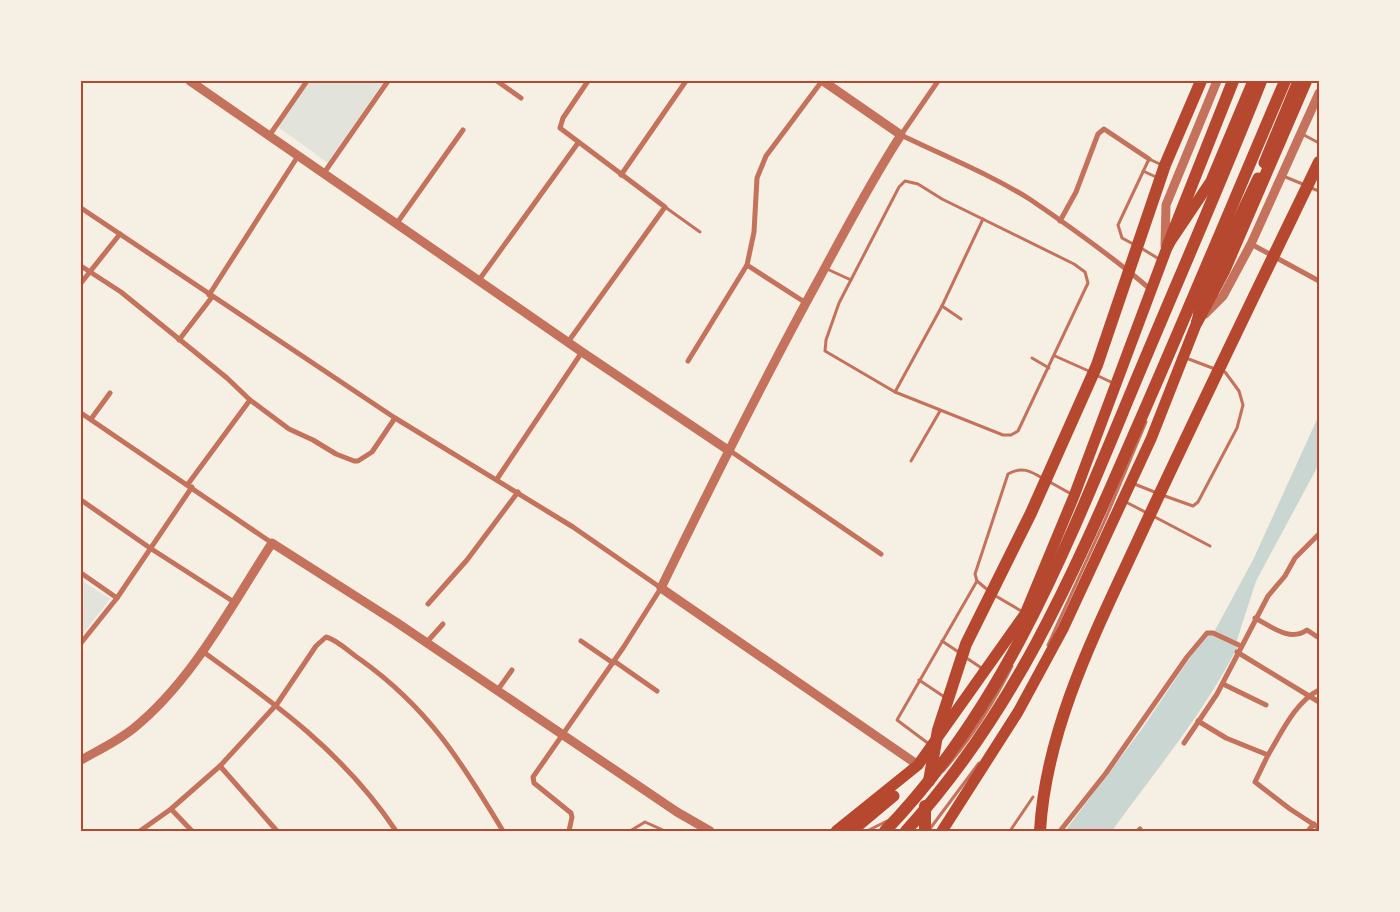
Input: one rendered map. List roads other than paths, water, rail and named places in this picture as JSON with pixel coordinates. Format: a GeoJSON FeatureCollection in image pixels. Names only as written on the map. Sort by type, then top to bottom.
{"type":"FeatureCollection","features":[{"type":"Feature","properties":{"kind":"highway"},"geometry":{"type":"LineString","coordinates":[[927,831],[925,802],[938,730],[966,644],[1031,513],[1097,365],[1165,165],[1202,81]]}},
{"type":"Feature","properties":{"kind":"highway"},"geometry":{"type":"LineString","coordinates":[[836,831],[918,765],[1025,614],[1074,496],[1151,289],[1233,81]]}},
{"type":"Feature","properties":{"kind":"highway"},"geometry":{"type":"LineString","coordinates":[[1165,253],[1211,181],[1253,81]]}},
{"type":"Feature","properties":{"kind":"highway"},"geometry":{"type":"LineString","coordinates":[[906,831],[925,810],[982,736],[1018,680],[1070,580],[1151,397],[1285,81]]}},
{"type":"Feature","properties":{"kind":"highway"},"geometry":{"type":"LineString","coordinates":[[942,831],[1027,696],[1063,629],[1151,439],[1196,322],[1202,295],[1262,169],[1298,81]]}},
{"type":"Feature","properties":{"kind":"highway"},"geometry":{"type":"LineString","coordinates":[[1196,322],[1216,288],[1306,81]]}},
{"type":"Feature","properties":{"kind":"highway"},"geometry":{"type":"LineString","coordinates":[[885,831],[942,767],[982,706],[1055,573],[1262,86]]}},
{"type":"Feature","properties":{"kind":"highway"},"geometry":{"type":"LineString","coordinates":[[1040,831],[1044,793],[1058,733],[1078,673],[1151,511],[1319,162]]}},
{"type":"Feature","properties":{"kind":"highway"},"geometry":{"type":"LineString","coordinates":[[852,831],[902,789],[923,768],[978,695],[989,667]]}},
{"type":"Feature","properties":{"kind":"street"},"geometry":{"type":"LineString","coordinates":[[190,81],[582,352],[881,554]]}},
{"type":"Feature","properties":{"kind":"street"},"geometry":{"type":"LineString","coordinates":[[269,136],[307,81]]}},
{"type":"Feature","properties":{"kind":"street"},"geometry":{"type":"LineString","coordinates":[[324,173],[388,81]]}},
{"type":"Feature","properties":{"kind":"street"},"geometry":{"type":"LineString","coordinates":[[497,81],[521,98]]}},
{"type":"Feature","properties":{"kind":"street"},"geometry":{"type":"LineString","coordinates":[[568,342],[665,207],[564,133],[560,128],[561,123],[588,81]]}},
{"type":"Feature","properties":{"kind":"street"},"geometry":{"type":"LineString","coordinates":[[620,175],[686,81]]}},
{"type":"Feature","properties":{"kind":"street"},"geometry":{"type":"LineString","coordinates":[[688,361],[747,265],[754,232],[757,178],[766,156],[822,81],[901,135],[993,179],[1030,200],[1118,261],[1151,289]]}},
{"type":"Feature","properties":{"kind":"street"},"geometry":{"type":"LineString","coordinates":[[569,831],[572,817],[570,813],[533,780],[535,773],[614,662],[662,588],[728,450],[825,268],[880,168],[938,81]]}},
{"type":"Feature","properties":{"kind":"street"},"geometry":{"type":"LineString","coordinates":[[1165,253],[1166,205],[1173,184],[1217,81]]}},
{"type":"Feature","properties":{"kind":"street"},"geometry":{"type":"LineString","coordinates":[[1196,322],[1223,296],[1251,244],[1280,175],[1319,93]]}},
{"type":"Feature","properties":{"kind":"street"},"geometry":{"type":"LineString","coordinates":[[1060,221],[1076,192],[1098,134],[1104,129],[1149,159]]}},
{"type":"Feature","properties":{"kind":"street"},"geometry":{"type":"LineString","coordinates":[[397,223],[463,130]]}},
{"type":"Feature","properties":{"kind":"street"},"geometry":{"type":"LineString","coordinates":[[479,280],[578,143]]}},
{"type":"Feature","properties":{"kind":"street"},"geometry":{"type":"LineString","coordinates":[[179,340],[210,296],[298,156]]}},
{"type":"Feature","properties":{"kind":"street"},"geometry":{"type":"LineString","coordinates":[[81,208],[210,296],[396,418],[518,492],[662,588],[918,765]]}},
{"type":"Feature","properties":{"kind":"street"},"geometry":{"type":"LineString","coordinates":[[81,283],[120,234]]}},
{"type":"Feature","properties":{"kind":"street"},"geometry":{"type":"LineString","coordinates":[[1251,244],[1319,281]]}},
{"type":"Feature","properties":{"kind":"street"},"geometry":{"type":"LineString","coordinates":[[747,265],[806,303]]}},
{"type":"Feature","properties":{"kind":"street"},"geometry":{"type":"LineString","coordinates":[[81,266],[121,292],[227,378],[262,410],[295,432],[314,440],[336,454],[358,461],[372,452],[396,418]]}},
{"type":"Feature","properties":{"kind":"street"},"geometry":{"type":"LineString","coordinates":[[497,479],[582,352]]}},
{"type":"Feature","properties":{"kind":"street"},"geometry":{"type":"LineString","coordinates":[[90,419],[110,393]]}},
{"type":"Feature","properties":{"kind":"street"},"geometry":{"type":"LineString","coordinates":[[81,643],[117,598],[190,486],[250,400]]}},
{"type":"Feature","properties":{"kind":"street"},"geometry":{"type":"LineString","coordinates":[[81,413],[562,736],[677,812],[710,831]]}},
{"type":"Feature","properties":{"kind":"street"},"geometry":{"type":"LineString","coordinates":[[428,604],[468,560],[518,492]]}},
{"type":"Feature","properties":{"kind":"street"},"geometry":{"type":"LineString","coordinates":[[81,500],[150,548],[234,602]]}},
{"type":"Feature","properties":{"kind":"street"},"geometry":{"type":"LineString","coordinates":[[1184,743],[1223,684],[1237,652],[1238,644],[1268,596],[1285,576],[1295,558],[1319,534]]}},
{"type":"Feature","properties":{"kind":"street"},"geometry":{"type":"LineString","coordinates":[[81,760],[133,729],[166,699],[202,651],[272,543]]}},
{"type":"Feature","properties":{"kind":"street"},"geometry":{"type":"LineString","coordinates":[[81,573],[117,598]]}},
{"type":"Feature","properties":{"kind":"street"},"geometry":{"type":"LineString","coordinates":[[1255,618],[1289,636],[1300,635],[1307,630],[1319,638]]}},
{"type":"Feature","properties":{"kind":"street"},"geometry":{"type":"LineString","coordinates":[[426,643],[443,624]]}},
{"type":"Feature","properties":{"kind":"street"},"geometry":{"type":"LineString","coordinates":[[1060,831],[1106,773],[1187,658],[1207,633],[1213,633],[1238,644]]}},
{"type":"Feature","properties":{"kind":"street"},"geometry":{"type":"LineString","coordinates":[[140,831],[171,809],[220,766],[278,704],[316,646],[324,637],[329,638],[391,681],[433,724],[455,753],[503,831]]}},
{"type":"Feature","properties":{"kind":"street"},"geometry":{"type":"LineString","coordinates":[[581,641],[657,691]]}},
{"type":"Feature","properties":{"kind":"street"},"geometry":{"type":"LineString","coordinates":[[202,651],[278,704],[326,747],[375,799],[396,831]]}},
{"type":"Feature","properties":{"kind":"street"},"geometry":{"type":"LineString","coordinates":[[1237,652],[1310,694],[1319,702]]}},
{"type":"Feature","properties":{"kind":"street"},"geometry":{"type":"LineString","coordinates":[[497,691],[512,670]]}},
{"type":"Feature","properties":{"kind":"street"},"geometry":{"type":"LineString","coordinates":[[1223,684],[1266,705]]}},
{"type":"Feature","properties":{"kind":"street"},"geometry":{"type":"LineString","coordinates":[[1319,690],[1310,694],[1286,724],[1255,781],[1290,809],[1319,828]]}},
{"type":"Feature","properties":{"kind":"street"},"geometry":{"type":"LineString","coordinates":[[1198,721],[1226,738],[1268,755]]}},
{"type":"Feature","properties":{"kind":"street"},"geometry":{"type":"LineString","coordinates":[[220,766],[277,831]]}},
{"type":"Feature","properties":{"kind":"street"},"geometry":{"type":"LineString","coordinates":[[171,809],[192,831]]}},
{"type":"Feature","properties":{"kind":"street"},"geometry":{"type":"LineString","coordinates":[[1308,831],[1314,824]]}},
{"type":"Feature","properties":{"kind":"lane"},"geometry":{"type":"LineString","coordinates":[[1094,496],[1262,86]]}},
{"type":"Feature","properties":{"kind":"lane"},"geometry":{"type":"LineString","coordinates":[[1300,133],[1319,143]]}},
{"type":"Feature","properties":{"kind":"lane"},"geometry":{"type":"LineString","coordinates":[[1160,388],[1266,140]]}},
{"type":"Feature","properties":{"kind":"lane"},"geometry":{"type":"LineString","coordinates":[[1165,253],[1122,238],[1118,225],[1149,159],[1178,173]]}},
{"type":"Feature","properties":{"kind":"lane"},"geometry":{"type":"LineString","coordinates":[[1143,171],[1173,184]]}},
{"type":"Feature","properties":{"kind":"lane"},"geometry":{"type":"LineString","coordinates":[[1280,175],[1319,191]]}},
{"type":"Feature","properties":{"kind":"lane"},"geometry":{"type":"LineString","coordinates":[[905,181],[918,184],[983,219],[1074,264],[1085,272],[1088,283],[1018,431],[1011,435],[1003,435],[895,392],[825,351],[826,340],[851,280],[899,187],[905,181]]}},
{"type":"Feature","properties":{"kind":"lane"},"geometry":{"type":"LineString","coordinates":[[665,207],[700,232]]}},
{"type":"Feature","properties":{"kind":"lane"},"geometry":{"type":"LineString","coordinates":[[895,392],[942,306],[983,219]]}},
{"type":"Feature","properties":{"kind":"lane"},"geometry":{"type":"LineString","coordinates":[[825,268],[851,280]]}},
{"type":"Feature","properties":{"kind":"lane"},"geometry":{"type":"LineString","coordinates":[[942,306],[962,319]]}},
{"type":"Feature","properties":{"kind":"lane"},"geometry":{"type":"LineString","coordinates":[[1055,356],[1115,384]]}},
{"type":"Feature","properties":{"kind":"lane"},"geometry":{"type":"LineString","coordinates":[[1130,483],[1193,506],[1198,502],[1237,428],[1243,406],[1239,391],[1225,372],[1183,357]]}},
{"type":"Feature","properties":{"kind":"lane"},"geometry":{"type":"LineString","coordinates":[[1032,358],[1049,368]]}},
{"type":"Feature","properties":{"kind":"lane"},"geometry":{"type":"LineString","coordinates":[[911,461],[940,410]]}},
{"type":"Feature","properties":{"kind":"lane"},"geometry":{"type":"LineString","coordinates":[[927,831],[1012,715],[1048,646],[1082,572],[1149,414]]}},
{"type":"Feature","properties":{"kind":"lane"},"geometry":{"type":"LineString","coordinates":[[932,746],[897,720],[976,581],[975,574],[1008,474],[1015,470],[1029,470],[1074,496]]}},
{"type":"Feature","properties":{"kind":"lane"},"geometry":{"type":"LineString","coordinates":[[1122,500],[1210,546]]}},
{"type":"Feature","properties":{"kind":"lane"},"geometry":{"type":"LineString","coordinates":[[867,831],[892,819],[918,801],[963,749],[995,701],[1090,505]]}},
{"type":"Feature","properties":{"kind":"lane"},"geometry":{"type":"LineString","coordinates":[[976,581],[1025,614]]}},
{"type":"Feature","properties":{"kind":"lane"},"geometry":{"type":"LineString","coordinates":[[942,640],[989,667]]}},
{"type":"Feature","properties":{"kind":"lane"},"geometry":{"type":"LineString","coordinates":[[919,680],[960,708]]}},
{"type":"Feature","properties":{"kind":"lane"},"geometry":{"type":"LineString","coordinates":[[1010,831],[1033,797]]}},
{"type":"Feature","properties":{"kind":"lane"},"geometry":{"type":"LineString","coordinates":[[630,831],[645,822],[665,831]]}}]}
